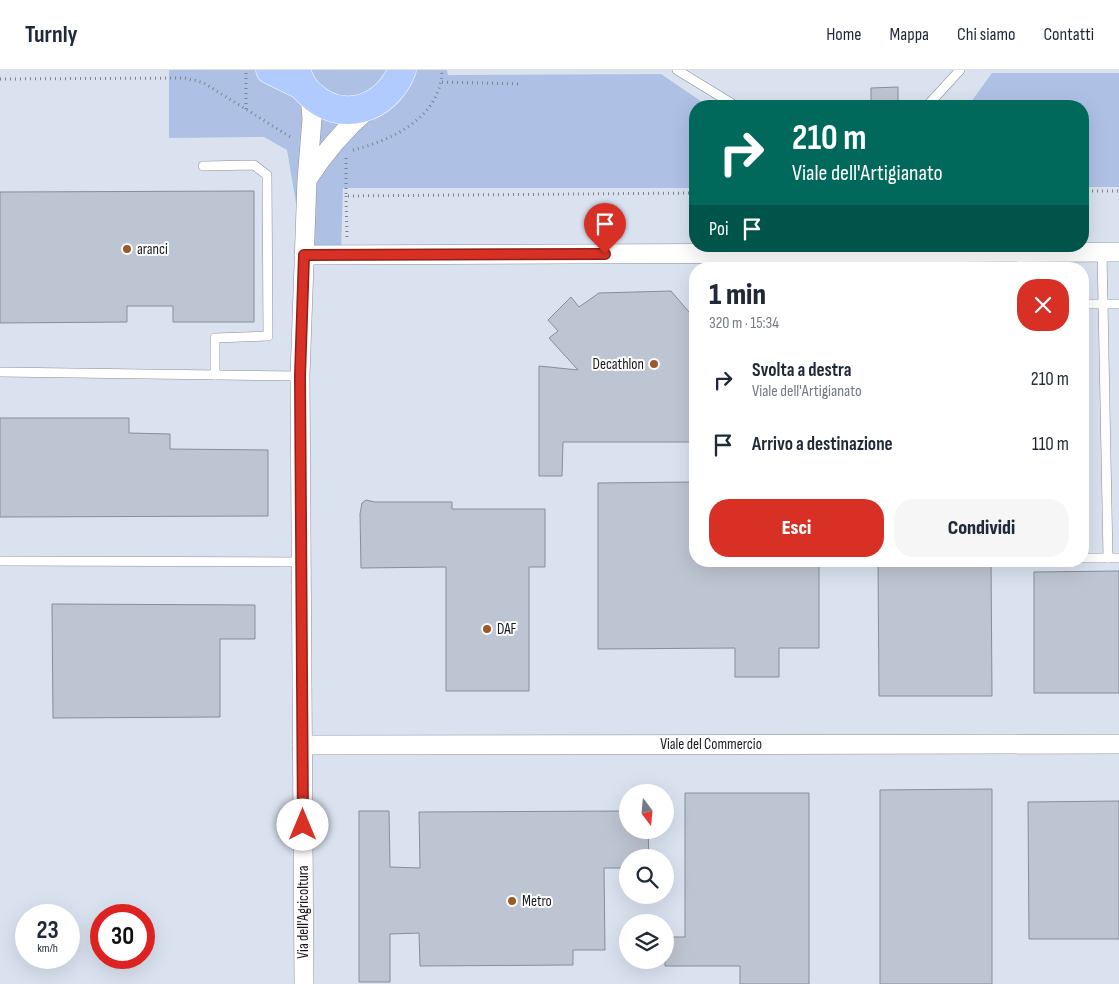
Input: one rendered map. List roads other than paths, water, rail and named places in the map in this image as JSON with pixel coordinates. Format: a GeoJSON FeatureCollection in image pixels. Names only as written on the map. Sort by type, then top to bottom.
{"type":"FeatureCollection","features":[{"type":"Feature","properties":{"kind":"main road"},"geometry":{"type":"LineString","coordinates":[[270,70],[303,83],[323,104],[339,109],[356,110],[373,105],[387,95],[400,76],[433,76]]}},
{"type":"Feature","properties":{"kind":"street","name":"Via dell'Agricoltura"},"geometry":{"type":"LineString","coordinates":[[303,83],[312,119],[307,180],[300,376],[304,984]]}},
{"type":"Feature","properties":{"kind":"street"},"geometry":{"type":"LineString","coordinates":[[307,180],[323,155],[346,128],[373,105]]}},
{"type":"Feature","properties":{"kind":"street"},"geometry":{"type":"LineString","coordinates":[[304,255],[1110,252]]}},
{"type":"Feature","properties":{"kind":"street","name":"Viale del Commercio"},"geometry":{"type":"LineString","coordinates":[[302,746],[1119,744]]}},
{"type":"Feature","properties":{"kind":"lane"},"geometry":{"type":"LineString","coordinates":[[677,70],[726,100]]}},
{"type":"Feature","properties":{"kind":"lane"},"geometry":{"type":"LineString","coordinates":[[932,100],[960,70]]}},
{"type":"Feature","properties":{"kind":"lane"},"geometry":{"type":"LineString","coordinates":[[203,166],[254,165],[267,175],[268,336],[215,338],[215,374]]}},
{"type":"Feature","properties":{"kind":"lane"},"geometry":{"type":"LineString","coordinates":[[1108,558],[1104,305],[1110,252]]}},
{"type":"Feature","properties":{"kind":"lane"},"geometry":{"type":"LineString","coordinates":[[1089,304],[1119,304]]}},
{"type":"Feature","properties":{"kind":"lane"},"geometry":{"type":"LineString","coordinates":[[0,372],[300,376]]}},
{"type":"Feature","properties":{"kind":"lane"},"geometry":{"type":"LineString","coordinates":[[1089,558],[1119,558]]}},
{"type":"Feature","properties":{"kind":"lane"},"geometry":{"type":"LineString","coordinates":[[0,561],[301,562]]}},
{"type":"Feature","properties":{"kind":"place","name":"aranci"},"geometry":{"type":"Point","coordinates":[127,249]}},
{"type":"Feature","properties":{"kind":"place","name":"Decathlon"},"geometry":{"type":"Point","coordinates":[654,364]}},
{"type":"Feature","properties":{"kind":"place","name":"DAF"},"geometry":{"type":"Point","coordinates":[487,629]}},
{"type":"Feature","properties":{"kind":"place","name":"Metro"},"geometry":{"type":"Point","coordinates":[512,901]}}]}
